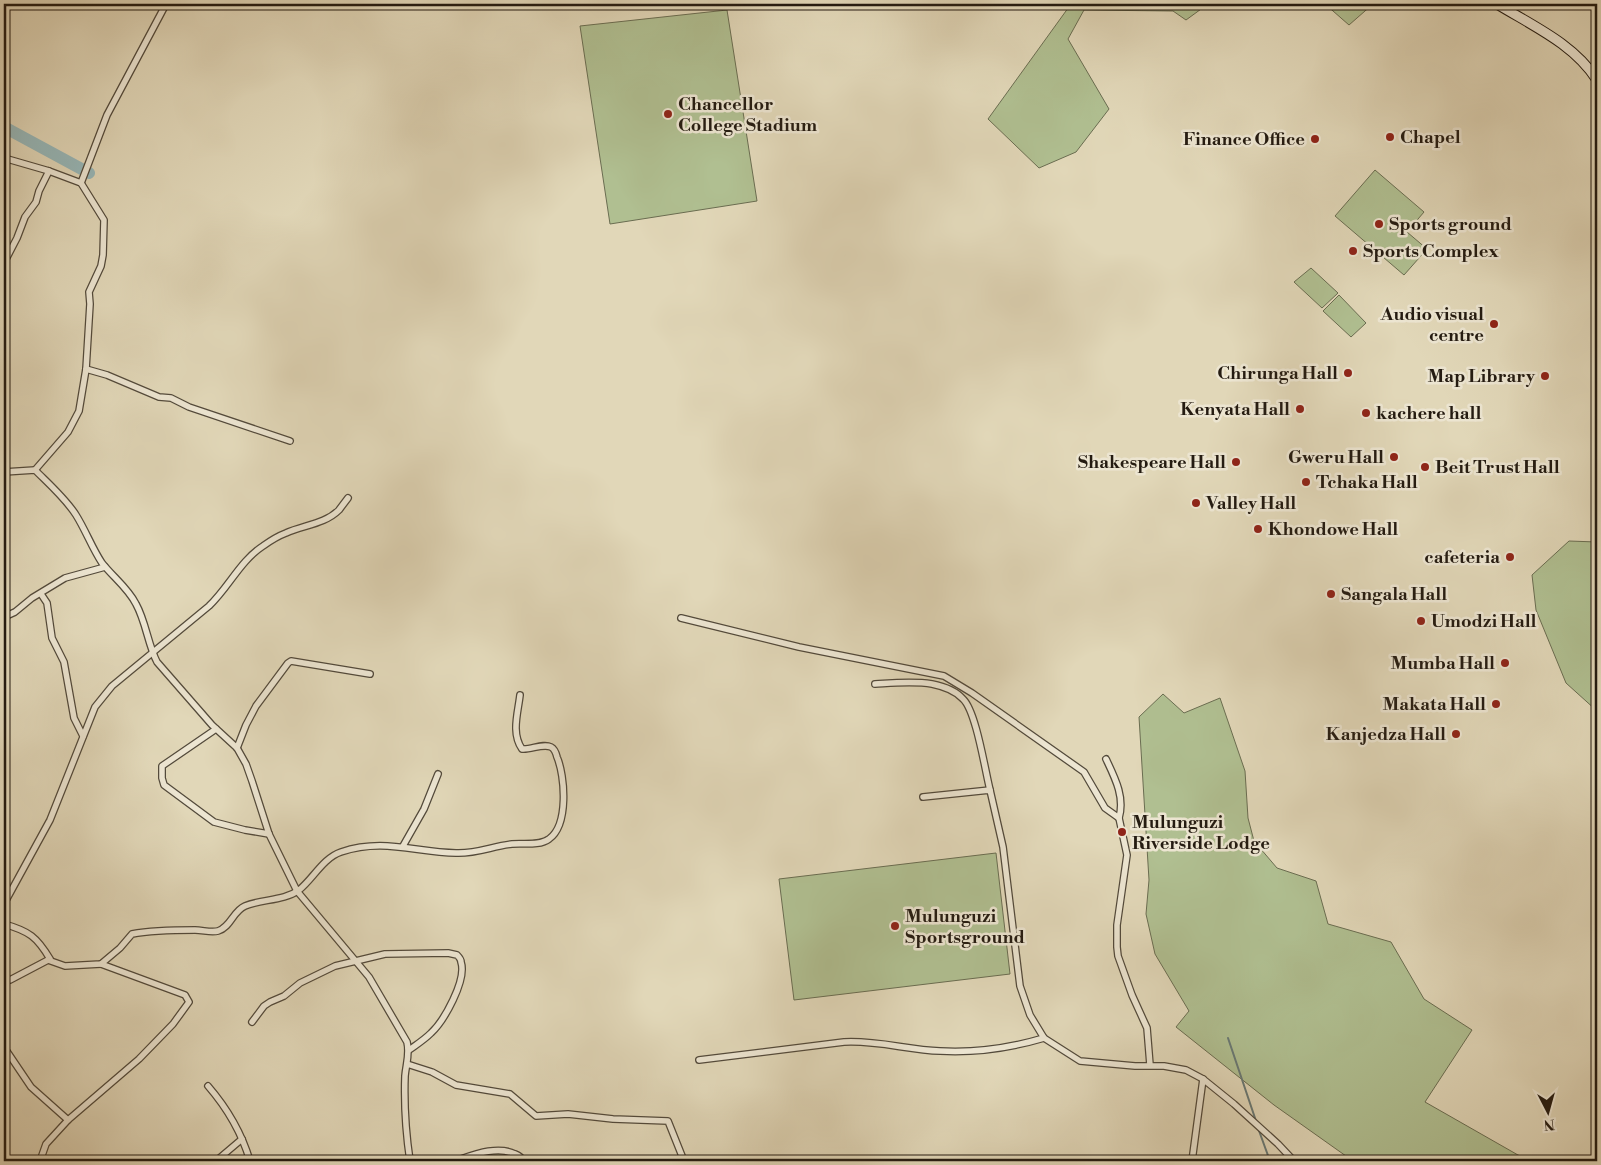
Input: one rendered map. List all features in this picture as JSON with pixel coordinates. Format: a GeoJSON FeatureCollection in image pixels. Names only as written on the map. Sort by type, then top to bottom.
{"type":"FeatureCollection","features":[{"type":"Feature","properties":{"kind":"street"},"geometry":{"type":"LineString","coordinates":[[81,183],[107,115],[166,4]]}},
{"type":"Feature","properties":{"kind":"street"},"geometry":{"type":"LineString","coordinates":[[1497,4],[1571,50],[1587,65],[1597,80]]}},
{"type":"Feature","properties":{"kind":"street"},"geometry":{"type":"LineString","coordinates":[[4,158],[49,171],[81,183],[102,216],[104,228],[104,255],[101,266],[90,288],[86,369],[79,411],[74,424],[35,470],[4,472]]}},
{"type":"Feature","properties":{"kind":"street"},"geometry":{"type":"LineString","coordinates":[[4,263],[25,217],[36,202],[49,171]]}},
{"type":"Feature","properties":{"kind":"street"},"geometry":{"type":"LineString","coordinates":[[86,369],[107,375],[159,397],[171,398],[189,407],[290,440]]}},
{"type":"Feature","properties":{"kind":"street"},"geometry":{"type":"LineString","coordinates":[[35,470],[75,513],[94,552],[131,595],[150,639],[152,654],[157,662],[216,729],[238,748],[249,772],[269,834],[297,892],[356,960],[393,1016],[409,1050],[406,1104],[410,1161]]}},
{"type":"Feature","properties":{"kind":"street"},"geometry":{"type":"LineString","coordinates":[[4,904],[50,820],[95,707],[112,686],[222,593],[250,556],[287,532],[326,519],[338,510],[348,498]]}},
{"type":"Feature","properties":{"kind":"street"},"geometry":{"type":"LineString","coordinates":[[4,618],[65,578],[105,567]]}},
{"type":"Feature","properties":{"kind":"street"},"geometry":{"type":"LineString","coordinates":[[40,594],[47,603],[52,638],[64,662],[74,718],[83,736]]}},
{"type":"Feature","properties":{"kind":"street"},"geometry":{"type":"LineString","coordinates":[[681,618],[799,647],[944,676],[972,693],[1084,772],[1105,808],[1119,818]]}},
{"type":"Feature","properties":{"kind":"street"},"geometry":{"type":"LineString","coordinates":[[4,660],[4,673]]}},
{"type":"Feature","properties":{"kind":"street"},"geometry":{"type":"LineString","coordinates":[[238,748],[246,725],[256,706],[291,661],[370,674]]}},
{"type":"Feature","properties":{"kind":"street"},"geometry":{"type":"LineString","coordinates":[[875,684],[911,682],[933,684],[951,691],[963,699],[971,712],[1003,847],[1020,986],[1030,1016],[1044,1038],[1080,1061],[1135,1066],[1164,1066],[1186,1070],[1203,1079],[1278,1144],[1294,1161]]}},
{"type":"Feature","properties":{"kind":"street"},"geometry":{"type":"LineString","coordinates":[[101,964],[120,948],[132,934],[156,930],[220,931],[226,927],[244,906],[267,902],[297,892],[324,864],[338,853],[367,846],[381,845],[403,846],[456,854],[476,852],[512,844],[540,843],[549,839],[556,830],[561,817],[564,798],[560,764],[551,747],[544,746],[527,750],[522,749],[519,745],[515,728],[520,695]]}},
{"type":"Feature","properties":{"kind":"street"},"geometry":{"type":"LineString","coordinates":[[216,729],[162,766],[164,785],[214,822],[269,834]]}},
{"type":"Feature","properties":{"kind":"street"},"geometry":{"type":"LineString","coordinates":[[1106,759],[1120,792],[1119,818],[1127,855],[1117,925],[1118,956],[1129,988],[1147,1028],[1150,1066]]}},
{"type":"Feature","properties":{"kind":"street"},"geometry":{"type":"LineString","coordinates":[[403,846],[424,809],[438,774]]}},
{"type":"Feature","properties":{"kind":"street"},"geometry":{"type":"LineString","coordinates":[[923,797],[990,790]]}},
{"type":"Feature","properties":{"kind":"street"},"geometry":{"type":"LineString","coordinates":[[4,924],[33,936],[41,944],[50,959],[65,966],[101,964],[185,996],[189,1002],[173,1024],[139,1059],[68,1120],[46,1144],[40,1161]]}},
{"type":"Feature","properties":{"kind":"street"},"geometry":{"type":"LineString","coordinates":[[252,1022],[264,1006],[284,996],[300,983],[334,966],[385,954],[448,953],[457,955],[461,962],[462,975],[455,995],[442,1020],[431,1034],[409,1050]]}},
{"type":"Feature","properties":{"kind":"street"},"geometry":{"type":"LineString","coordinates":[[4,982],[50,959]]}},
{"type":"Feature","properties":{"kind":"street"},"geometry":{"type":"LineString","coordinates":[[699,1060],[864,1040],[940,1051],[992,1050],[1013,1047],[1044,1038]]}},
{"type":"Feature","properties":{"kind":"street"},"geometry":{"type":"LineString","coordinates":[[4,1047],[31,1088],[68,1120]]}},
{"type":"Feature","properties":{"kind":"street"},"geometry":{"type":"LineString","coordinates":[[407,1064],[425,1069],[456,1085],[510,1094],[536,1116],[568,1114],[613,1119],[668,1121],[684,1161]]}},
{"type":"Feature","properties":{"kind":"street"},"geometry":{"type":"LineString","coordinates":[[1192,1161],[1203,1079]]}},
{"type":"Feature","properties":{"kind":"street"},"geometry":{"type":"LineString","coordinates":[[208,1086],[228,1112],[242,1139],[250,1161]]}},
{"type":"Feature","properties":{"kind":"street"},"geometry":{"type":"LineString","coordinates":[[216,1161],[242,1139]]}},
{"type":"Feature","properties":{"kind":"street"},"geometry":{"type":"LineString","coordinates":[[455,1161],[480,1153],[502,1151],[516,1154],[525,1161]]}},
{"type":"Feature","properties":{"kind":"green space"},"geometry":{"type":"Polygon","coordinates":[[[1071,4],[1208,4],[1186,20],[1173,11],[1084,10],[1068,39],[1109,109],[1076,152],[1039,168],[988,119],[1071,4]]]}},
{"type":"Feature","properties":{"kind":"green space"},"geometry":{"type":"Polygon","coordinates":[[[1325,4],[1373,4],[1349,25],[1325,4]]]}},
{"type":"Feature","properties":{"kind":"green space","name":"Chancellor College Stadium"},"geometry":{"type":"Polygon","coordinates":[[[727,10],[757,201],[610,224],[580,26],[727,10]]]}},
{"type":"Feature","properties":{"kind":"green space","name":"Sports ground"},"geometry":{"type":"Polygon","coordinates":[[[1375,170],[1424,212],[1407,232],[1427,249],[1404,275],[1335,216],[1375,170]]]}},
{"type":"Feature","properties":{"kind":"green space"},"geometry":{"type":"Polygon","coordinates":[[[1311,268],[1338,293],[1322,308],[1294,282],[1311,268]]]}},
{"type":"Feature","properties":{"kind":"green space"},"geometry":{"type":"Polygon","coordinates":[[[1339,295],[1366,323],[1351,337],[1323,311],[1339,295]]]}},
{"type":"Feature","properties":{"kind":"green space"},"geometry":{"type":"Polygon","coordinates":[[[1569,541],[1597,542],[1597,711],[1566,683],[1536,610],[1532,575],[1569,541]]]}},
{"type":"Feature","properties":{"kind":"green space"},"geometry":{"type":"Polygon","coordinates":[[[1163,694],[1184,713],[1220,698],[1245,771],[1248,818],[1254,841],[1277,868],[1316,881],[1328,924],[1391,942],[1424,999],[1472,1030],[1425,1102],[1518,1155],[1534,1161],[1353,1161],[1274,1105],[1176,1027],[1189,1011],[1155,954],[1146,914],[1149,880],[1139,717],[1163,694]]]}},
{"type":"Feature","properties":{"kind":"green space","name":"Mulunguzi Sportsground"},"geometry":{"type":"Polygon","coordinates":[[[996,853],[1010,974],[794,1000],[779,879],[996,853]]]}},
{"type":"Feature","properties":{"kind":"green space"},"geometry":{"type":"Polygon","coordinates":[[[484,1153],[514,1154],[521,1161],[461,1161],[484,1153]]]}},
{"type":"Feature","properties":{"kind":"waterway"},"geometry":{"type":"LineString","coordinates":[[4,127],[89,173]]}},
{"type":"Feature","properties":{"kind":"waterway"},"geometry":{"type":"LineString","coordinates":[[1228,1038],[1256,1121]]}},
{"type":"Feature","properties":{"kind":"waterway"},"geometry":{"type":"LineString","coordinates":[[1258,1128],[1270,1161]]}},
{"type":"Feature","properties":{"kind":"place","name":"Chancellor College Stadium"},"geometry":{"type":"Point","coordinates":[668,114]}},
{"type":"Feature","properties":{"kind":"place","name":"Chapel"},"geometry":{"type":"Point","coordinates":[1390,137]}},
{"type":"Feature","properties":{"kind":"place","name":"Finance Office"},"geometry":{"type":"Point","coordinates":[1315,139]}},
{"type":"Feature","properties":{"kind":"place","name":"Sports ground"},"geometry":{"type":"Point","coordinates":[1379,224]}},
{"type":"Feature","properties":{"kind":"place","name":"Sports Complex"},"geometry":{"type":"Point","coordinates":[1353,251]}},
{"type":"Feature","properties":{"kind":"place","name":"Audio visual centre"},"geometry":{"type":"Point","coordinates":[1494,324]}},
{"type":"Feature","properties":{"kind":"place","name":"Chirunga Hall"},"geometry":{"type":"Point","coordinates":[1348,373]}},
{"type":"Feature","properties":{"kind":"place","name":"Map Library"},"geometry":{"type":"Point","coordinates":[1545,376]}},
{"type":"Feature","properties":{"kind":"place","name":"Kenyata Hall"},"geometry":{"type":"Point","coordinates":[1300,409]}},
{"type":"Feature","properties":{"kind":"place","name":"kachere hall"},"geometry":{"type":"Point","coordinates":[1366,413]}},
{"type":"Feature","properties":{"kind":"place","name":"Gweru Hall"},"geometry":{"type":"Point","coordinates":[1394,457]}},
{"type":"Feature","properties":{"kind":"place","name":"Shakespeare Hall"},"geometry":{"type":"Point","coordinates":[1236,462]}},
{"type":"Feature","properties":{"kind":"place","name":"Beit Trust Hall"},"geometry":{"type":"Point","coordinates":[1425,467]}},
{"type":"Feature","properties":{"kind":"place","name":"Tchaka Hall"},"geometry":{"type":"Point","coordinates":[1306,482]}},
{"type":"Feature","properties":{"kind":"place","name":"Valley Hall"},"geometry":{"type":"Point","coordinates":[1196,503]}},
{"type":"Feature","properties":{"kind":"place","name":"Khondowe Hall"},"geometry":{"type":"Point","coordinates":[1258,529]}},
{"type":"Feature","properties":{"kind":"place","name":"cafeteria"},"geometry":{"type":"Point","coordinates":[1510,557]}},
{"type":"Feature","properties":{"kind":"place","name":"Sangala Hall"},"geometry":{"type":"Point","coordinates":[1331,594]}},
{"type":"Feature","properties":{"kind":"place","name":"Umodzi Hall"},"geometry":{"type":"Point","coordinates":[1421,621]}},
{"type":"Feature","properties":{"kind":"place","name":"Mumba Hall"},"geometry":{"type":"Point","coordinates":[1505,663]}},
{"type":"Feature","properties":{"kind":"place","name":"Makata Hall"},"geometry":{"type":"Point","coordinates":[1496,704]}},
{"type":"Feature","properties":{"kind":"place","name":"Kanjedza Hall"},"geometry":{"type":"Point","coordinates":[1456,734]}},
{"type":"Feature","properties":{"kind":"place","name":"Mulunguzi Riverside Lodge"},"geometry":{"type":"Point","coordinates":[1122,832]}},
{"type":"Feature","properties":{"kind":"place","name":"Mulunguzi Sportsground"},"geometry":{"type":"Point","coordinates":[895,926]}}]}
